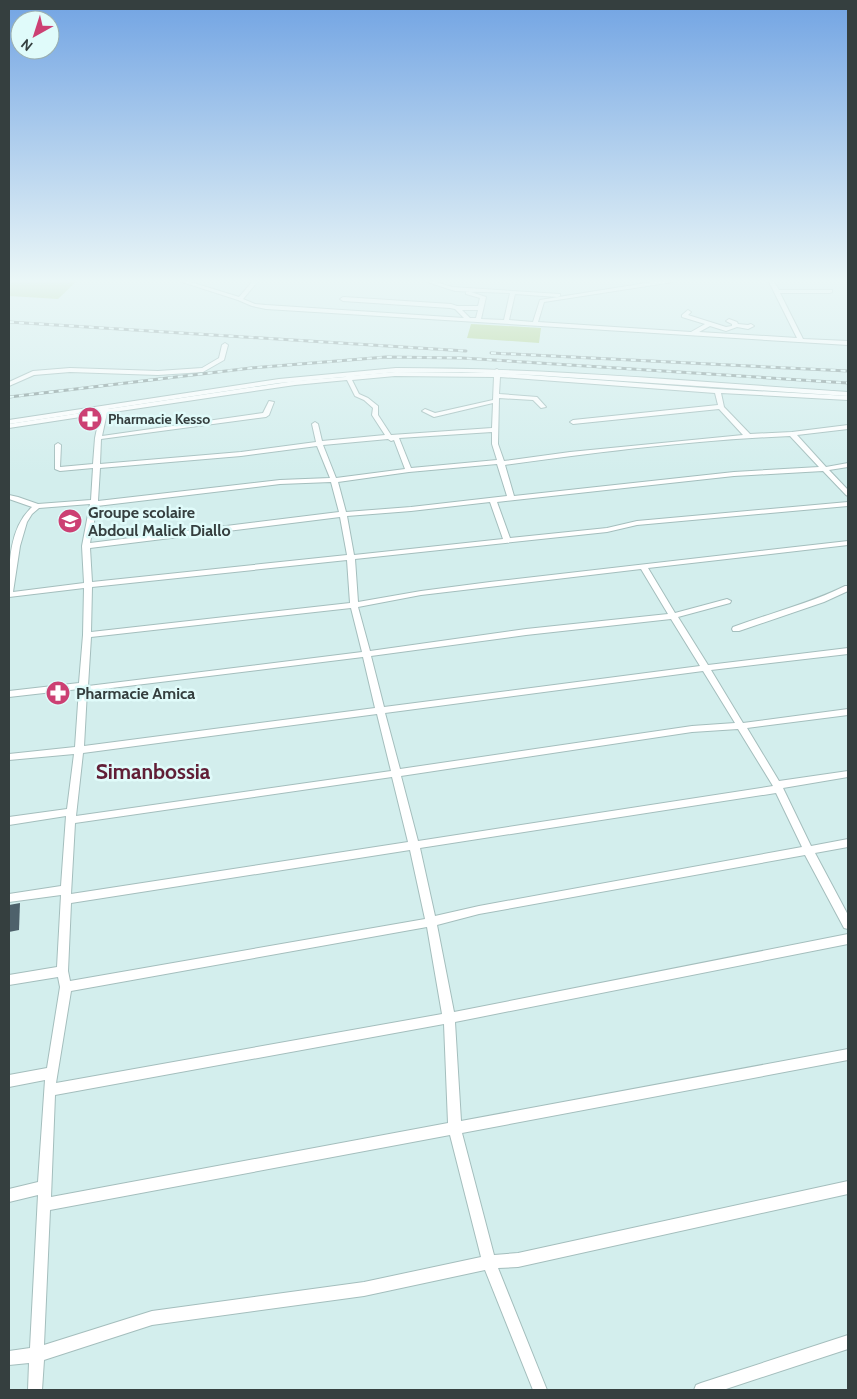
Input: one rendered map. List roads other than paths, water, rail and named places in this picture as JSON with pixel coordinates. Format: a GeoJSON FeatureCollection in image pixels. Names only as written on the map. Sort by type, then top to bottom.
{"type":"FeatureCollection","features":[{"type":"Feature","properties":{"kind":"main road"},"geometry":{"type":"LineString","coordinates":[[9,417],[278,377],[396,367],[461,366],[848,392]]}},
{"type":"Feature","properties":{"kind":"main road"},"geometry":{"type":"LineString","coordinates":[[9,422],[330,375],[396,370],[497,373],[848,392]]}},
{"type":"Feature","properties":{"kind":"street"},"geometry":{"type":"LineString","coordinates":[[9,384],[33,373],[70,370],[158,373],[203,370],[222,359],[225,345]]}},
{"type":"Feature","properties":{"kind":"street"},"geometry":{"type":"LineString","coordinates":[[9,426],[105,409],[348,377],[395,374],[497,373],[495,444],[512,497]]}},
{"type":"Feature","properties":{"kind":"street"},"geometry":{"type":"LineString","coordinates":[[348,377],[357,395],[376,407],[375,415],[393,438],[409,470]]}},
{"type":"Feature","properties":{"kind":"street"},"geometry":{"type":"LineString","coordinates":[[607,380],[718,392],[848,398]]}},
{"type":"Feature","properties":{"kind":"street"},"geometry":{"type":"LineString","coordinates":[[718,392],[721,407],[748,436]]}},
{"type":"Feature","properties":{"kind":"street"},"geometry":{"type":"LineString","coordinates":[[425,411],[434,415],[496,398],[535,398],[543,406]]}},
{"type":"Feature","properties":{"kind":"street"},"geometry":{"type":"LineString","coordinates":[[98,438],[266,416],[271,402]]}},
{"type":"Feature","properties":{"kind":"street"},"geometry":{"type":"LineString","coordinates":[[573,422],[721,407]]}},
{"type":"Feature","properties":{"kind":"street"},"geometry":{"type":"LineString","coordinates":[[35,1390],[35,1355],[44,1205],[43,1187],[50,1090],[66,987],[62,971],[66,894],[87,635],[88,584],[86,546],[94,503],[98,438],[105,409]]}},
{"type":"Feature","properties":{"kind":"street"},"geometry":{"type":"LineString","coordinates":[[316,424],[319,443],[334,480],[343,514],[351,557],[354,606],[414,845],[431,922],[449,1018],[455,1130],[488,1262],[540,1390]]}},
{"type":"Feature","properties":{"kind":"street"},"geometry":{"type":"LineString","coordinates":[[9,497],[37,506],[94,503],[280,482],[334,480],[409,470],[500,463],[570,454],[748,436],[792,434],[848,427]]}},
{"type":"Feature","properties":{"kind":"street"},"geometry":{"type":"LineString","coordinates":[[58,445],[57,468],[241,454],[319,443],[496,430]]}},
{"type":"Feature","properties":{"kind":"street"},"geometry":{"type":"LineString","coordinates":[[792,434],[848,494]]}},
{"type":"Feature","properties":{"kind":"street"},"geometry":{"type":"LineString","coordinates":[[86,546],[343,514],[734,474],[823,469],[848,465]]}},
{"type":"Feature","properties":{"kind":"street"},"geometry":{"type":"LineString","coordinates":[[492,500],[506,541]]}},
{"type":"Feature","properties":{"kind":"street"},"geometry":{"type":"LineString","coordinates":[[37,506],[30,511],[17,540],[9,594],[88,584],[607,530],[637,523],[848,504]]}},
{"type":"Feature","properties":{"kind":"street"},"geometry":{"type":"LineString","coordinates":[[87,635],[354,606],[421,593],[848,543]]}},
{"type":"Feature","properties":{"kind":"street"},"geometry":{"type":"LineString","coordinates":[[643,566],[778,787],[808,850],[848,925]]}},
{"type":"Feature","properties":{"kind":"street"},"geometry":{"type":"LineString","coordinates":[[736,628],[833,596],[848,588]]}},
{"type":"Feature","properties":{"kind":"street"},"geometry":{"type":"LineString","coordinates":[[9,694],[366,654],[526,632],[672,616],[727,601]]}},
{"type":"Feature","properties":{"kind":"street"},"geometry":{"type":"LineString","coordinates":[[9,757],[79,750],[704,668],[848,651]]}},
{"type":"Feature","properties":{"kind":"street"},"geometry":{"type":"LineString","coordinates":[[9,821],[71,816],[396,773],[692,729],[741,726],[848,712]]}},
{"type":"Feature","properties":{"kind":"street"},"geometry":{"type":"LineString","coordinates":[[9,898],[66,894],[414,845],[778,787],[848,774]]}},
{"type":"Feature","properties":{"kind":"street"},"geometry":{"type":"LineString","coordinates":[[66,987],[431,922],[480,910],[848,843]]}},
{"type":"Feature","properties":{"kind":"street"},"geometry":{"type":"LineString","coordinates":[[50,1090],[449,1018],[848,939]]}},
{"type":"Feature","properties":{"kind":"street"},"geometry":{"type":"LineString","coordinates":[[9,980],[62,971]]}},
{"type":"Feature","properties":{"kind":"street"},"geometry":{"type":"LineString","coordinates":[[44,1205],[848,1056]]}},
{"type":"Feature","properties":{"kind":"street"},"geometry":{"type":"LineString","coordinates":[[9,1082],[52,1073]]}},
{"type":"Feature","properties":{"kind":"street"},"geometry":{"type":"LineString","coordinates":[[9,1195],[43,1187]]}},
{"type":"Feature","properties":{"kind":"street"},"geometry":{"type":"LineString","coordinates":[[9,1358],[35,1355],[152,1318],[364,1289],[488,1262],[518,1260],[848,1188]]}},
{"type":"Feature","properties":{"kind":"street"},"geometry":{"type":"LineString","coordinates":[[701,1390],[848,1342]]}},
{"type":"Feature","properties":{"kind":"railway"},"geometry":{"type":"LineString","coordinates":[[376,345],[466,351]]}},
{"type":"Feature","properties":{"kind":"railway"},"geometry":{"type":"LineString","coordinates":[[491,353],[848,371]]}},
{"type":"Feature","properties":{"kind":"railway"},"geometry":{"type":"LineString","coordinates":[[9,397],[251,368],[386,357],[462,358],[848,383]]}},
{"type":"Feature","properties":{"kind":"place","name":"Pharmacie Kesso"},"geometry":{"type":"Point","coordinates":[90,419]}},
{"type":"Feature","properties":{"kind":"place","name":"Groupe scolaire Abdoul Malick Diallo"},"geometry":{"type":"Point","coordinates":[70,521]}},
{"type":"Feature","properties":{"kind":"place","name":"Pharmacie Amica"},"geometry":{"type":"Point","coordinates":[58,693]}},
{"type":"Feature","properties":{"kind":"district","name":"Simanbossia"},"geometry":{"type":"Point","coordinates":[153,772]}}]}
